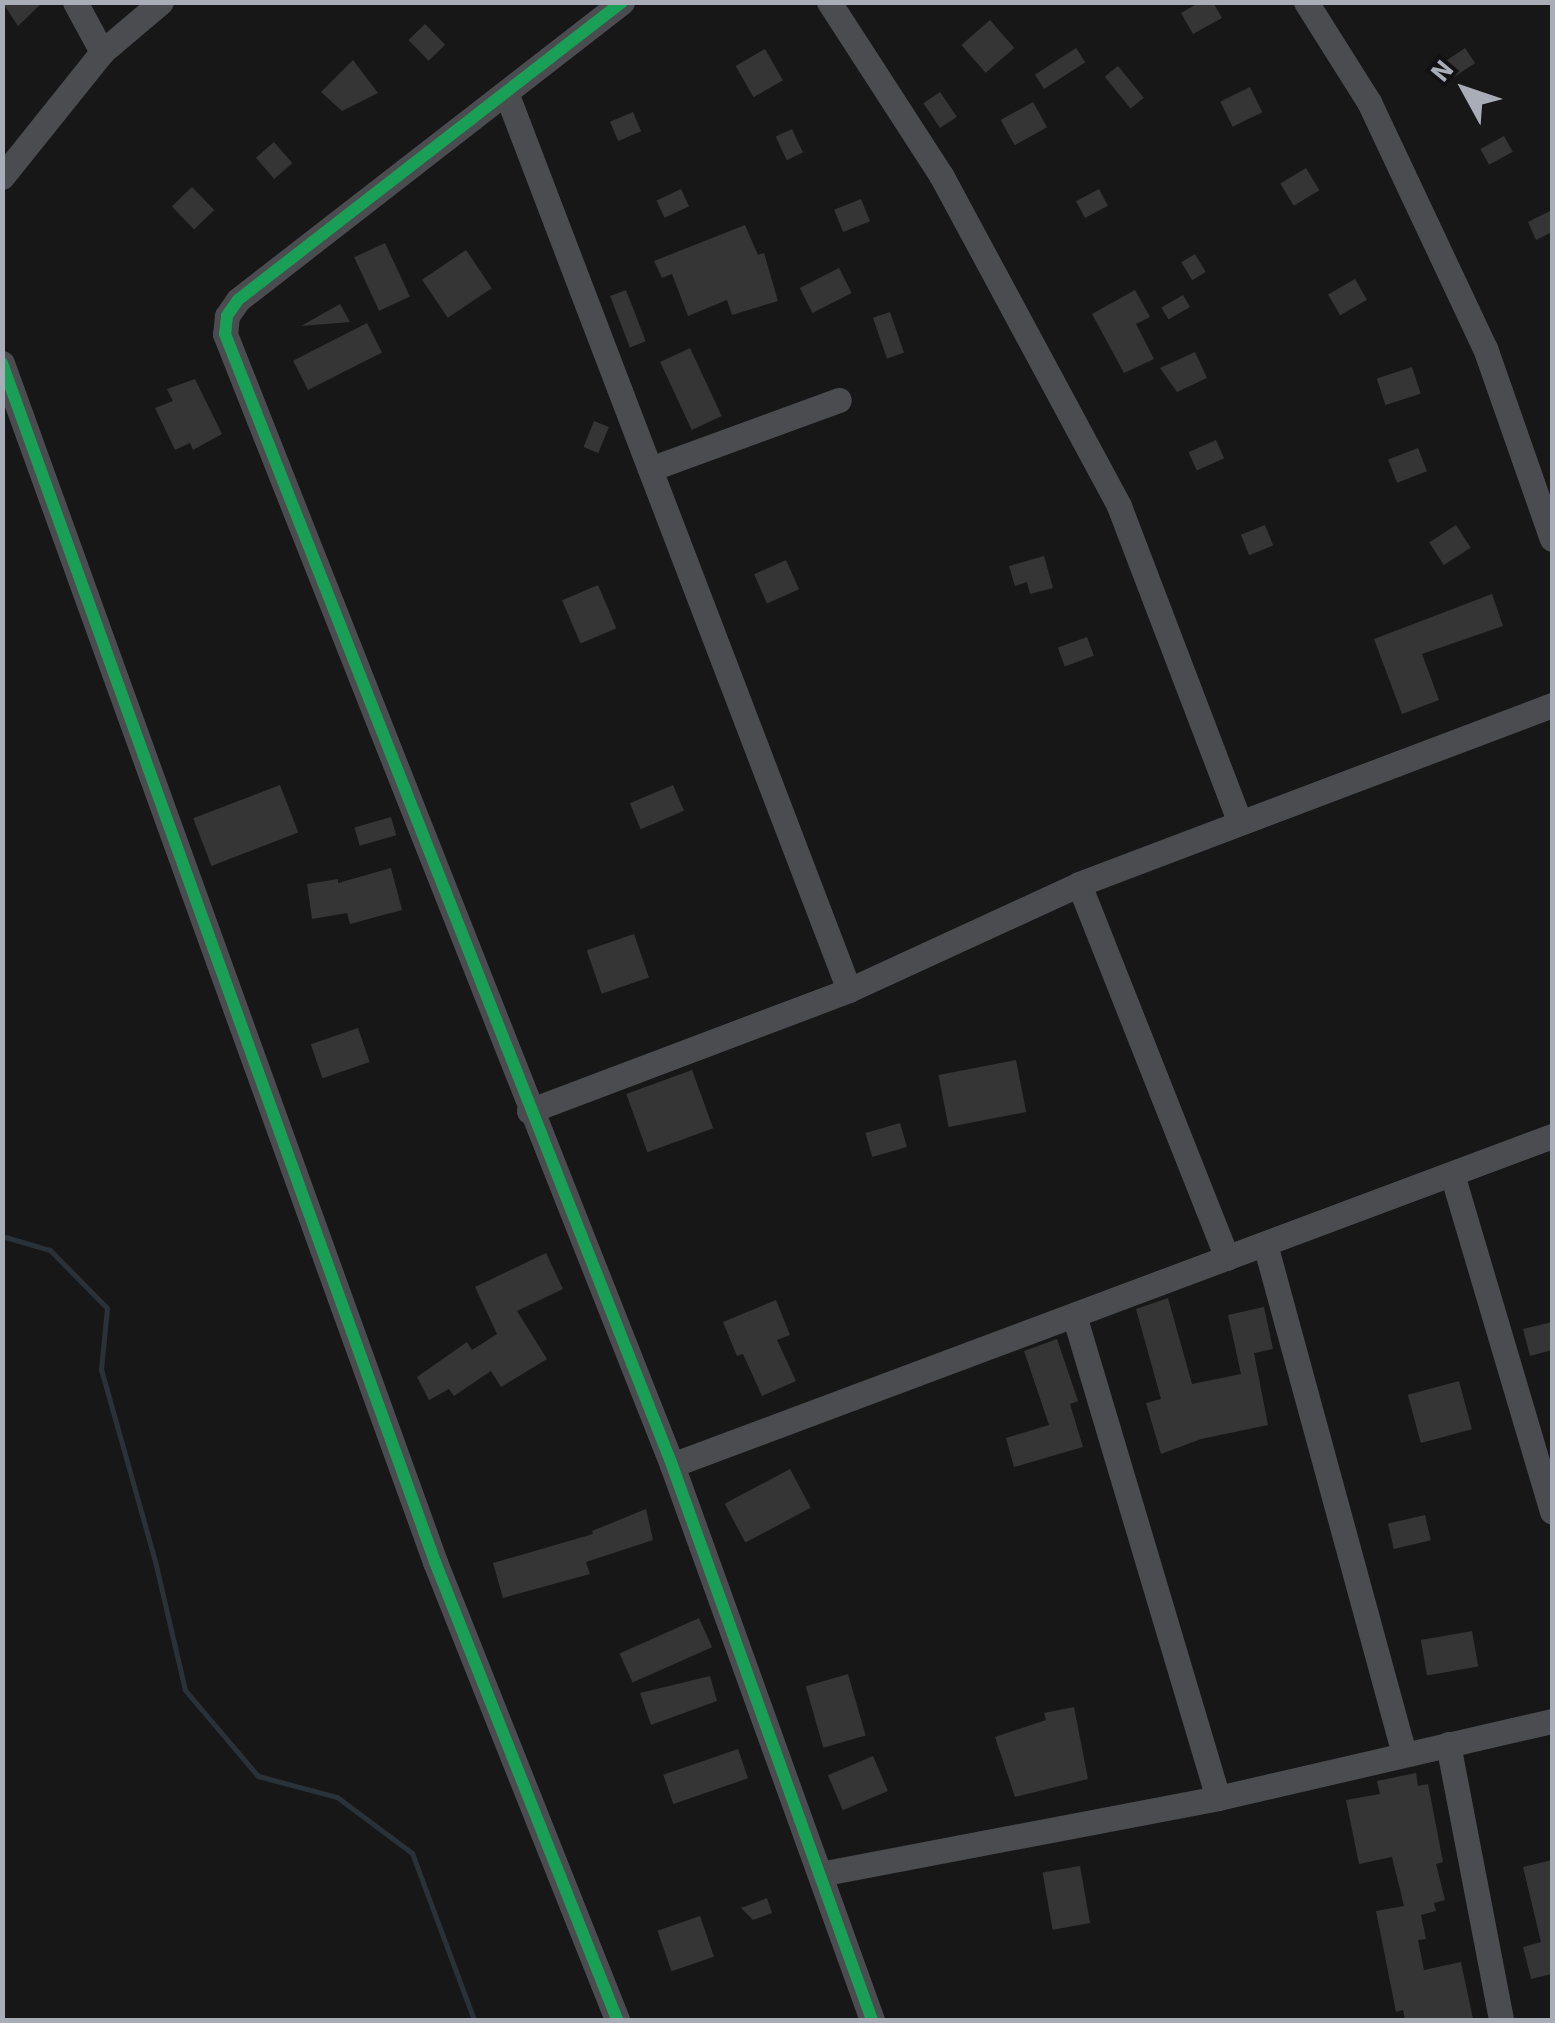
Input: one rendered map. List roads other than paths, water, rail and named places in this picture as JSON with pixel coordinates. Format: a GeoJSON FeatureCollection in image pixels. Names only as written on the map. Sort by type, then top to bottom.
{"type":"FeatureCollection","features":[{"type":"Feature","properties":{"kind":"street"},"geometry":{"type":"LineString","coordinates":[[75,2],[102,52]]}},
{"type":"Feature","properties":{"kind":"street"},"geometry":{"type":"LineString","coordinates":[[2,178],[102,52],[160,2]]}},
{"type":"Feature","properties":{"kind":"street"},"geometry":{"type":"LineString","coordinates":[[622,2],[508,95],[238,300],[227,316],[225,334],[529,1112],[672,1465],[872,2020]]}},
{"type":"Feature","properties":{"kind":"street"},"geometry":{"type":"LineString","coordinates":[[829,2],[942,175],[1119,506],[1240,823]]}},
{"type":"Feature","properties":{"kind":"street"},"geometry":{"type":"LineString","coordinates":[[1306,2],[1369,102],[1485,348],[1552,539]]}},
{"type":"Feature","properties":{"kind":"street"},"geometry":{"type":"LineString","coordinates":[[508,95],[849,990]]}},
{"type":"Feature","properties":{"kind":"street"},"geometry":{"type":"LineString","coordinates":[[2,363],[435,1562],[618,2020]]}},
{"type":"Feature","properties":{"kind":"street"},"geometry":{"type":"LineString","coordinates":[[650,469],[839,400]]}},
{"type":"Feature","properties":{"kind":"street"},"geometry":{"type":"LineString","coordinates":[[529,1112],[849,990],[1079,884],[1552,706]]}},
{"type":"Feature","properties":{"kind":"street"},"geometry":{"type":"LineString","coordinates":[[1079,884],[1227,1258]]}},
{"type":"Feature","properties":{"kind":"street"},"geometry":{"type":"LineString","coordinates":[[672,1465],[1552,1136]]}},
{"type":"Feature","properties":{"kind":"street"},"geometry":{"type":"LineString","coordinates":[[1452,1174],[1552,1512]]}},
{"type":"Feature","properties":{"kind":"street"},"geometry":{"type":"LineString","coordinates":[[1265,1244],[1404,1754]]}},
{"type":"Feature","properties":{"kind":"street"},"geometry":{"type":"LineString","coordinates":[[1074,1315],[1218,1798]]}},
{"type":"Feature","properties":{"kind":"street"},"geometry":{"type":"LineString","coordinates":[[820,1874],[1218,1798],[1552,1722]]}},
{"type":"Feature","properties":{"kind":"street"},"geometry":{"type":"LineString","coordinates":[[1448,1744],[1501,2020]]}},
{"type":"Feature","properties":{"kind":"waterway"},"geometry":{"type":"LineString","coordinates":[[2,1236],[50,1250],[107,1308],[101,1369],[155,1561],[185,1690],[258,1776],[337,1797],[412,1853],[474,2020]]}}]}
